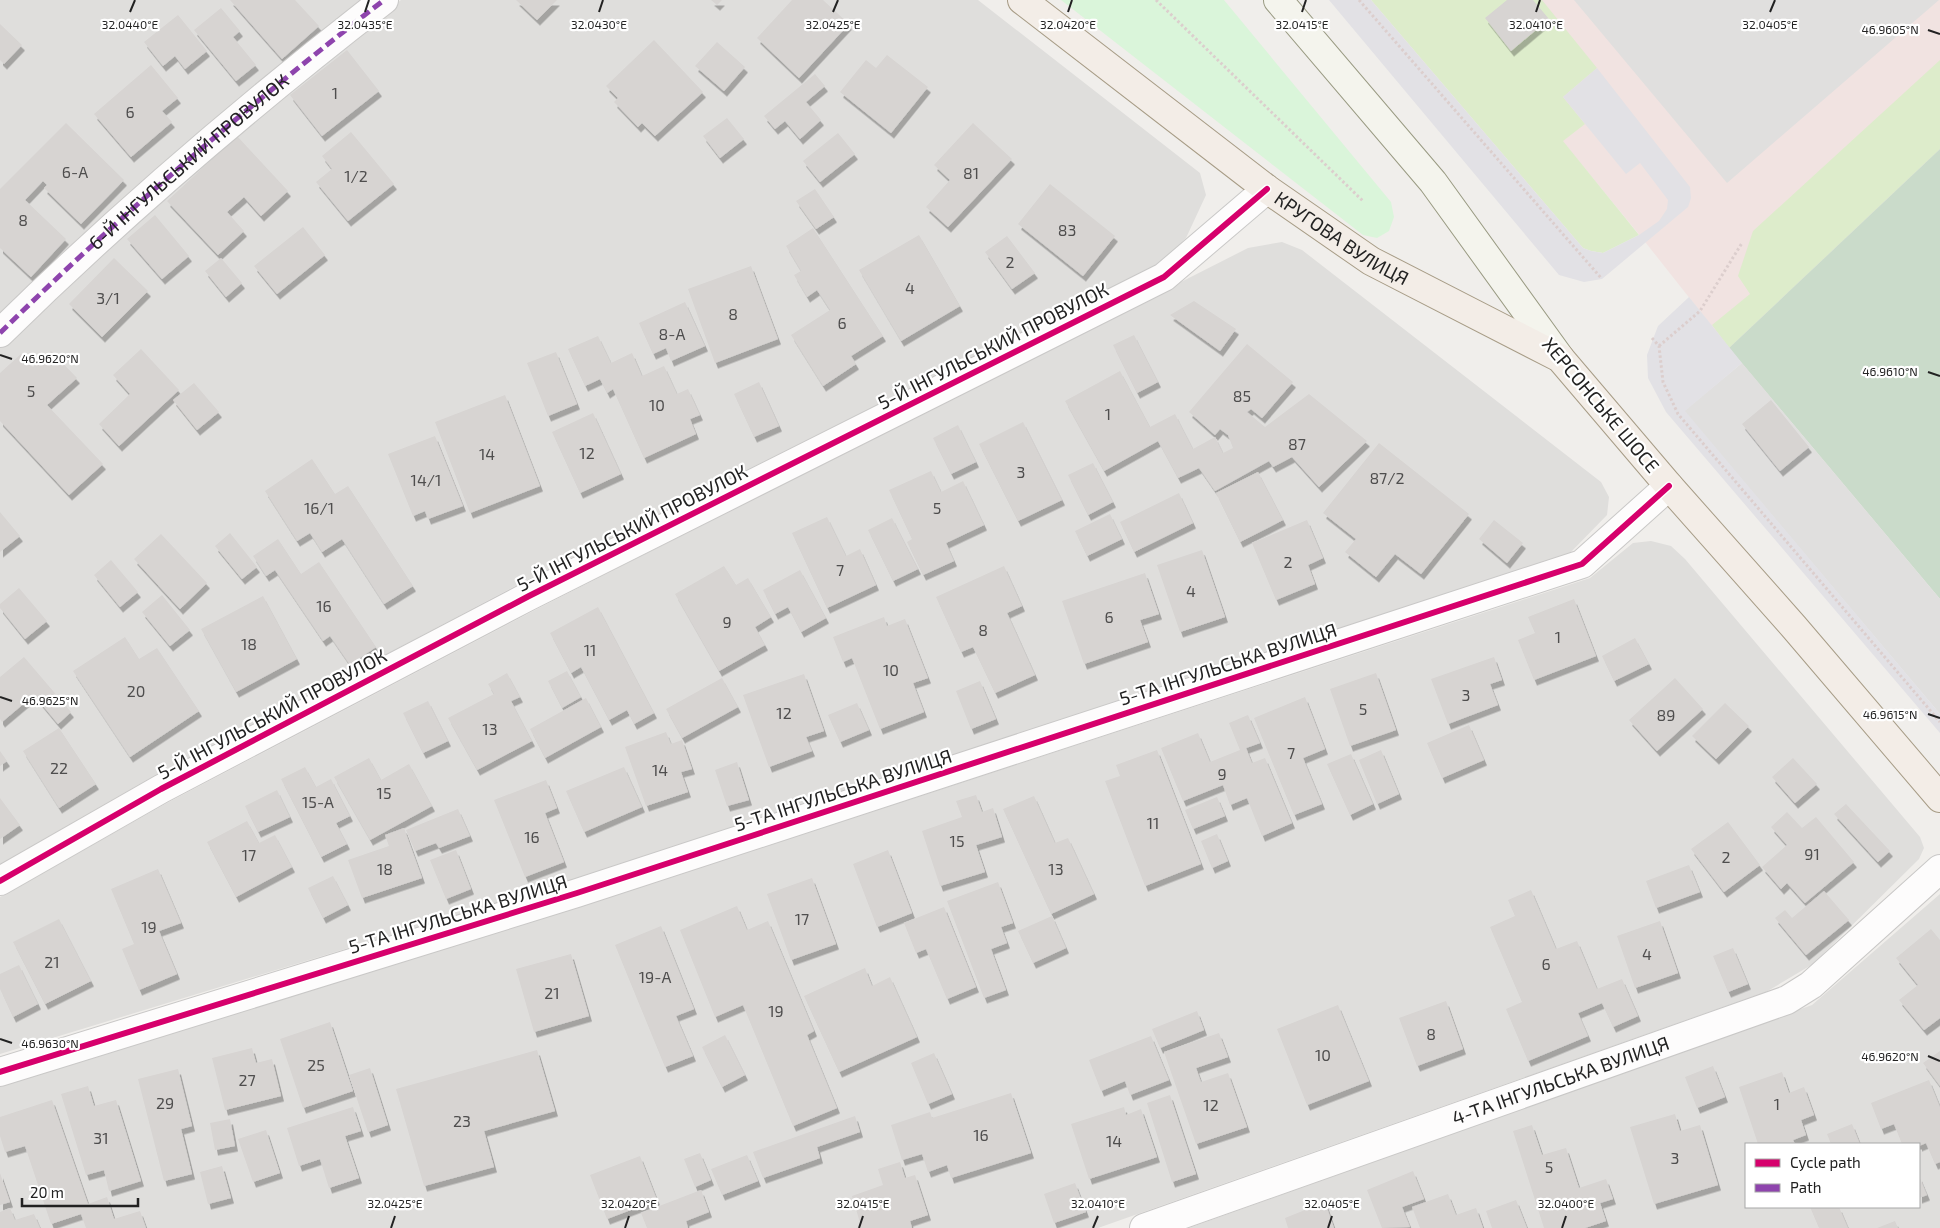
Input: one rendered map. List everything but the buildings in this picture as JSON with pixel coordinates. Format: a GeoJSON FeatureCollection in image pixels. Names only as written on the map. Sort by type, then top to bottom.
{"type":"FeatureCollection","features":[{"type":"Feature","properties":{"kind":"main road","name":"КРУГОВА ВУЛИЦЯ"},"geometry":{"type":"LineString","coordinates":[[1022,0],[1267,189],[1371,262],[1560,358]]}},
{"type":"Feature","properties":{"kind":"main road","name":"ХЕРСОНСЬКЕ ШОСЕ"},"geometry":{"type":"LineString","coordinates":[[1278,0],[1433,182],[1560,358],[1940,798]]}},
{"type":"Feature","properties":{"kind":"street","name":"6-Й ІНГУЛЬСЬКИЙ ПРОВУЛОК"},"geometry":{"type":"LineString","coordinates":[[0,333],[166,179],[290,73],[384,0]]}},
{"type":"Feature","properties":{"kind":"street","name":"5-Й ІНГУЛЬСЬКИЙ ПРОВУЛОК"},"geometry":{"type":"LineString","coordinates":[[0,881],[161,790],[529,596],[1164,277],[1267,189]]}},
{"type":"Feature","properties":{"kind":"street","name":"5-ТА ІНГУЛЬСЬКА ВУЛИЦЯ"},"geometry":{"type":"LineString","coordinates":[[0,1072],[577,893],[1582,564],[1669,486]]}},
{"type":"Feature","properties":{"kind":"street","name":"4-ТА ІНГУЛЬСЬКА ВУЛИЦЯ"},"geometry":{"type":"LineString","coordinates":[[1144,1228],[1787,1000],[1811,985],[1940,869]]}},
{"type":"Feature","properties":{"kind":"path"},"geometry":{"type":"LineString","coordinates":[[1156,0],[1364,202]]}},
{"type":"Feature","properties":{"kind":"path"},"geometry":{"type":"LineString","coordinates":[[1359,0],[1602,279]]}},
{"type":"Feature","properties":{"kind":"path"},"geometry":{"type":"LineString","coordinates":[[1659,346],[1700,311],[1742,243]]}},
{"type":"Feature","properties":{"kind":"path"},"geometry":{"type":"LineString","coordinates":[[1652,338],[1659,346],[1663,382],[1678,414],[1940,722]]}},
{"type":"Feature","properties":{"kind":"shaded area"},"geometry":{"type":"Polygon","coordinates":[[[0,0],[368,0],[0,319],[0,0]]]}},
{"type":"Feature","properties":{"kind":"shaded area"},"geometry":{"type":"Polygon","coordinates":[[[401,0],[978,0],[1200,173],[1206,195],[1186,238],[1156,269],[521,583],[154,777],[0,866],[0,347],[48,299],[295,80],[401,0]]]}},
{"type":"Feature","properties":{"kind":"shaded area"},"geometry":{"type":"Polygon","coordinates":[[[1329,0],[1371,0],[1583,248],[1603,253],[1639,235],[1659,221],[1667,209],[1668,200],[1640,163],[1626,174],[1563,97],[1597,68],[1690,187],[1691,198],[1688,207],[1602,279],[1584,282],[1559,275],[1329,0]]]}},
{"type":"Feature","properties":{"kind":"shaded area"},"geometry":{"type":"Polygon","coordinates":[[[1447,0],[1940,0],[1940,149],[1729,348],[1646,243],[1447,0]]]}},
{"type":"Feature","properties":{"kind":"shaded area"},"geometry":{"type":"Polygon","coordinates":[[[1574,0],[1939,0],[1727,183],[1574,0]]]}},
{"type":"Feature","properties":{"kind":"shaded area"},"geometry":{"type":"Polygon","coordinates":[[[1282,242],[1302,250],[1601,482],[1609,497],[1607,515],[1570,553],[575,879],[0,1054],[0,897],[167,803],[537,609],[1248,248],[1282,242]]]}},
{"type":"Feature","properties":{"kind":"shaded area"},"geometry":{"type":"Polygon","coordinates":[[[1689,297],[1742,363],[1685,411],[1940,714],[1940,733],[1666,412],[1648,378],[1647,355],[1658,326],[1689,297]]]}},
{"type":"Feature","properties":{"kind":"shaded area"},"geometry":{"type":"Polygon","coordinates":[[[1742,363],[1940,599],[1940,714],[1684,411],[1742,363]]]}},
{"type":"Feature","properties":{"kind":"shaded area"},"geometry":{"type":"Polygon","coordinates":[[[1651,541],[1671,546],[1685,559],[1920,837],[1924,848],[1919,859],[1813,964],[1766,992],[1098,1228],[0,1228],[0,1087],[579,907],[1590,578],[1633,543],[1651,541]]]}},
{"type":"Feature","properties":{"kind":"shaded area"},"geometry":{"type":"Polygon","coordinates":[[[1940,894],[1940,1228],[1189,1228],[1812,1005],[1940,894]]]}},
{"type":"Feature","properties":{"kind":"green space"},"geometry":{"type":"Polygon","coordinates":[[[1061,0],[1224,0],[1391,202],[1394,217],[1389,231],[1377,238],[1363,235],[1061,0]]]}},
{"type":"Feature","properties":{"kind":"green space"},"geometry":{"type":"Polygon","coordinates":[[[1371,0],[1542,0],[1597,68],[1563,97],[1585,124],[1563,141],[1639,235],[1603,253],[1583,248],[1371,0]]]}},
{"type":"Feature","properties":{"kind":"green space"},"geometry":{"type":"Polygon","coordinates":[[[1940,60],[1940,149],[1729,348],[1712,325],[1750,294],[1738,276],[1753,231],[1940,60]]]}},
{"type":"Feature","properties":{"kind":"green space"},"geometry":{"type":"Polygon","coordinates":[[[1940,149],[1940,599],[1729,348],[1940,149]]]}},
{"type":"Feature","properties":{"kind":"marked path"},"geometry":{"type":"LineString","coordinates":[[0,333],[92,245],[187,161],[284,79],[384,0]]}},
{"type":"Feature","properties":{"kind":"cycle path"},"geometry":{"type":"LineString","coordinates":[[0,881],[161,789],[529,596],[1164,277],[1267,189]]}},
{"type":"Feature","properties":{"kind":"cycle path"},"geometry":{"type":"LineString","coordinates":[[0,1072],[577,893],[1582,564],[1669,486]]}}]}
